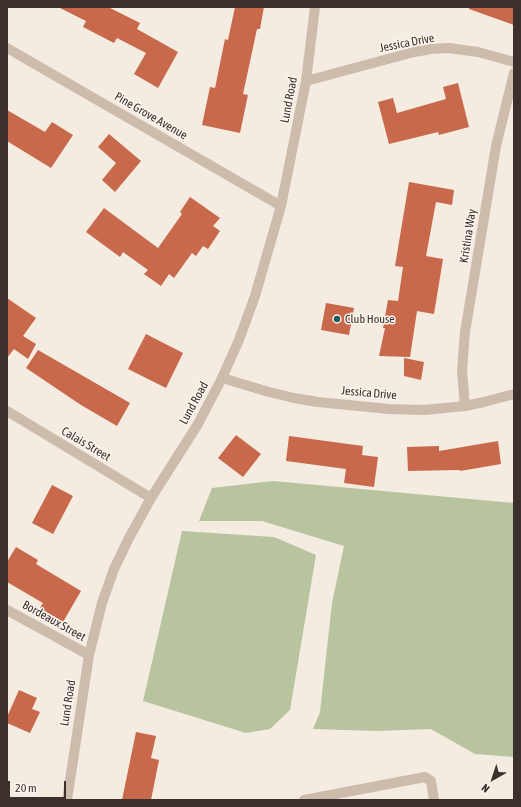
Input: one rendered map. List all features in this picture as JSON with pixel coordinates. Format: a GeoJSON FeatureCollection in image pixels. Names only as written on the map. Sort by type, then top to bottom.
{"type":"FeatureCollection","features":[{"type":"Feature","properties":{"kind":"street","name":"Lund Road"},"geometry":{"type":"LineString","coordinates":[[67,800],[89,655],[102,603],[114,570],[129,538],[151,498],[198,424],[222,378],[239,340],[255,296],[281,206],[306,81],[315,7]]}},
{"type":"Feature","properties":{"kind":"street","name":"Pine Grove Avenue"},"geometry":{"type":"LineString","coordinates":[[7,48],[281,206]]}},
{"type":"Feature","properties":{"kind":"street","name":"Jessica Drive"},"geometry":{"type":"LineString","coordinates":[[306,81],[414,52],[431,49],[449,48],[478,52],[514,62]]}},
{"type":"Feature","properties":{"kind":"street","name":"Kristina Way"},"geometry":{"type":"LineString","coordinates":[[466,406],[462,371],[465,332],[496,146],[514,73]]}},
{"type":"Feature","properties":{"kind":"street","name":"Jessica Drive"},"geometry":{"type":"LineString","coordinates":[[222,378],[269,392],[326,402],[403,409],[424,410],[466,406],[514,394]]}},
{"type":"Feature","properties":{"kind":"street","name":"Calais Street"},"geometry":{"type":"LineString","coordinates":[[7,411],[151,498]]}},
{"type":"Feature","properties":{"kind":"street","name":"Bordeaux Street"},"geometry":{"type":"LineString","coordinates":[[7,610],[89,655]]}},
{"type":"Feature","properties":{"kind":"street"},"geometry":{"type":"LineString","coordinates":[[304,800],[424,777],[431,781],[434,800]]}},
{"type":"Feature","properties":{"kind":"green space"},"geometry":{"type":"Polygon","coordinates":[[[273,481],[514,503],[514,757],[475,754],[431,729],[377,731],[313,729],[320,712],[332,603],[344,546],[262,521],[199,521],[212,488],[273,481]]]}},
{"type":"Feature","properties":{"kind":"green space"},"geometry":{"type":"Polygon","coordinates":[[[182,531],[274,537],[316,555],[290,710],[270,729],[246,733],[143,701],[182,531]]]}},
{"type":"Feature","properties":{"kind":"building"},"geometry":{"type":"Polygon","coordinates":[[[58,7],[108,7],[140,23],[137,29],[178,52],[158,88],[134,74],[146,53],[117,38],[114,43],[83,27],[86,21],[58,7]]]}},
{"type":"Feature","properties":{"kind":"building"},"geometry":{"type":"Polygon","coordinates":[[[235,7],[264,7],[260,29],[257,29],[243,94],[248,95],[240,133],[202,125],[210,87],[215,88],[225,39],[228,40],[235,7]]]}},
{"type":"Feature","properties":{"kind":"building"},"geometry":{"type":"Polygon","coordinates":[[[469,7],[514,7],[514,25],[469,9],[469,7]]]}},
{"type":"Feature","properties":{"kind":"building"},"geometry":{"type":"Polygon","coordinates":[[[458,83],[469,127],[439,135],[438,132],[389,144],[378,102],[393,98],[397,113],[446,99],[443,87],[458,83]]]}},
{"type":"Feature","properties":{"kind":"building"},"geometry":{"type":"Polygon","coordinates":[[[7,110],[45,132],[52,122],[73,135],[51,168],[7,141],[7,110]]]}},
{"type":"Feature","properties":{"kind":"building"},"geometry":{"type":"Polygon","coordinates":[[[109,134],[141,161],[115,192],[102,180],[116,163],[98,147],[109,134]]]}},
{"type":"Feature","properties":{"kind":"building"},"geometry":{"type":"Polygon","coordinates":[[[409,182],[454,190],[452,205],[436,202],[426,256],[443,259],[434,314],[417,311],[410,357],[379,356],[385,328],[383,328],[388,300],[398,301],[403,267],[395,266],[409,182]]]}},
{"type":"Feature","properties":{"kind":"building"},"geometry":{"type":"Polygon","coordinates":[[[190,197],[220,218],[213,226],[220,231],[208,249],[203,246],[196,256],[192,253],[174,278],[169,274],[161,286],[144,274],[148,270],[123,252],[120,257],[86,232],[104,208],[158,248],[182,214],[180,212],[190,197]]]}},
{"type":"Feature","properties":{"kind":"building"},"geometry":{"type":"Polygon","coordinates":[[[7,298],[36,318],[23,336],[36,344],[28,359],[14,349],[7,358],[7,298]]]}},
{"type":"Feature","properties":{"kind":"building","name":"Club House"},"geometry":{"type":"Polygon","coordinates":[[[326,303],[354,308],[349,335],[321,330],[326,303]]]}},
{"type":"Feature","properties":{"kind":"building"},"geometry":{"type":"Polygon","coordinates":[[[146,334],[183,353],[166,388],[128,369],[146,334]]]}},
{"type":"Feature","properties":{"kind":"building"},"geometry":{"type":"Polygon","coordinates":[[[38,350],[130,403],[117,426],[81,405],[26,368],[38,350]]]}},
{"type":"Feature","properties":{"kind":"building"},"geometry":{"type":"Polygon","coordinates":[[[404,358],[424,362],[421,380],[404,376],[404,358]]]}},
{"type":"Feature","properties":{"kind":"building"},"geometry":{"type":"Polygon","coordinates":[[[236,435],[261,454],[243,477],[218,458],[236,435]]]}},
{"type":"Feature","properties":{"kind":"building"},"geometry":{"type":"Polygon","coordinates":[[[289,436],[363,446],[362,455],[378,457],[374,487],[344,483],[346,469],[286,461],[289,436]]]}},
{"type":"Feature","properties":{"kind":"building"},"geometry":{"type":"Polygon","coordinates":[[[498,441],[501,464],[460,471],[408,471],[407,447],[439,446],[439,451],[498,441]]]}},
{"type":"Feature","properties":{"kind":"building"},"geometry":{"type":"Polygon","coordinates":[[[52,485],[73,496],[53,534],[32,523],[52,485]]]}},
{"type":"Feature","properties":{"kind":"building"},"geometry":{"type":"Polygon","coordinates":[[[16,547],[38,560],[36,564],[81,591],[63,622],[40,608],[43,603],[7,582],[7,562],[16,547]]]}},
{"type":"Feature","properties":{"kind":"building"},"geometry":{"type":"Polygon","coordinates":[[[19,690],[37,698],[32,709],[40,712],[30,733],[7,723],[7,717],[19,690]]]}},
{"type":"Feature","properties":{"kind":"building"},"geometry":{"type":"Polygon","coordinates":[[[136,732],[156,736],[151,758],[159,760],[151,800],[122,800],[136,732]]]}},
{"type":"Feature","properties":{"kind":"place","name":"Club House"},"geometry":{"type":"Point","coordinates":[337,319]}}]}
